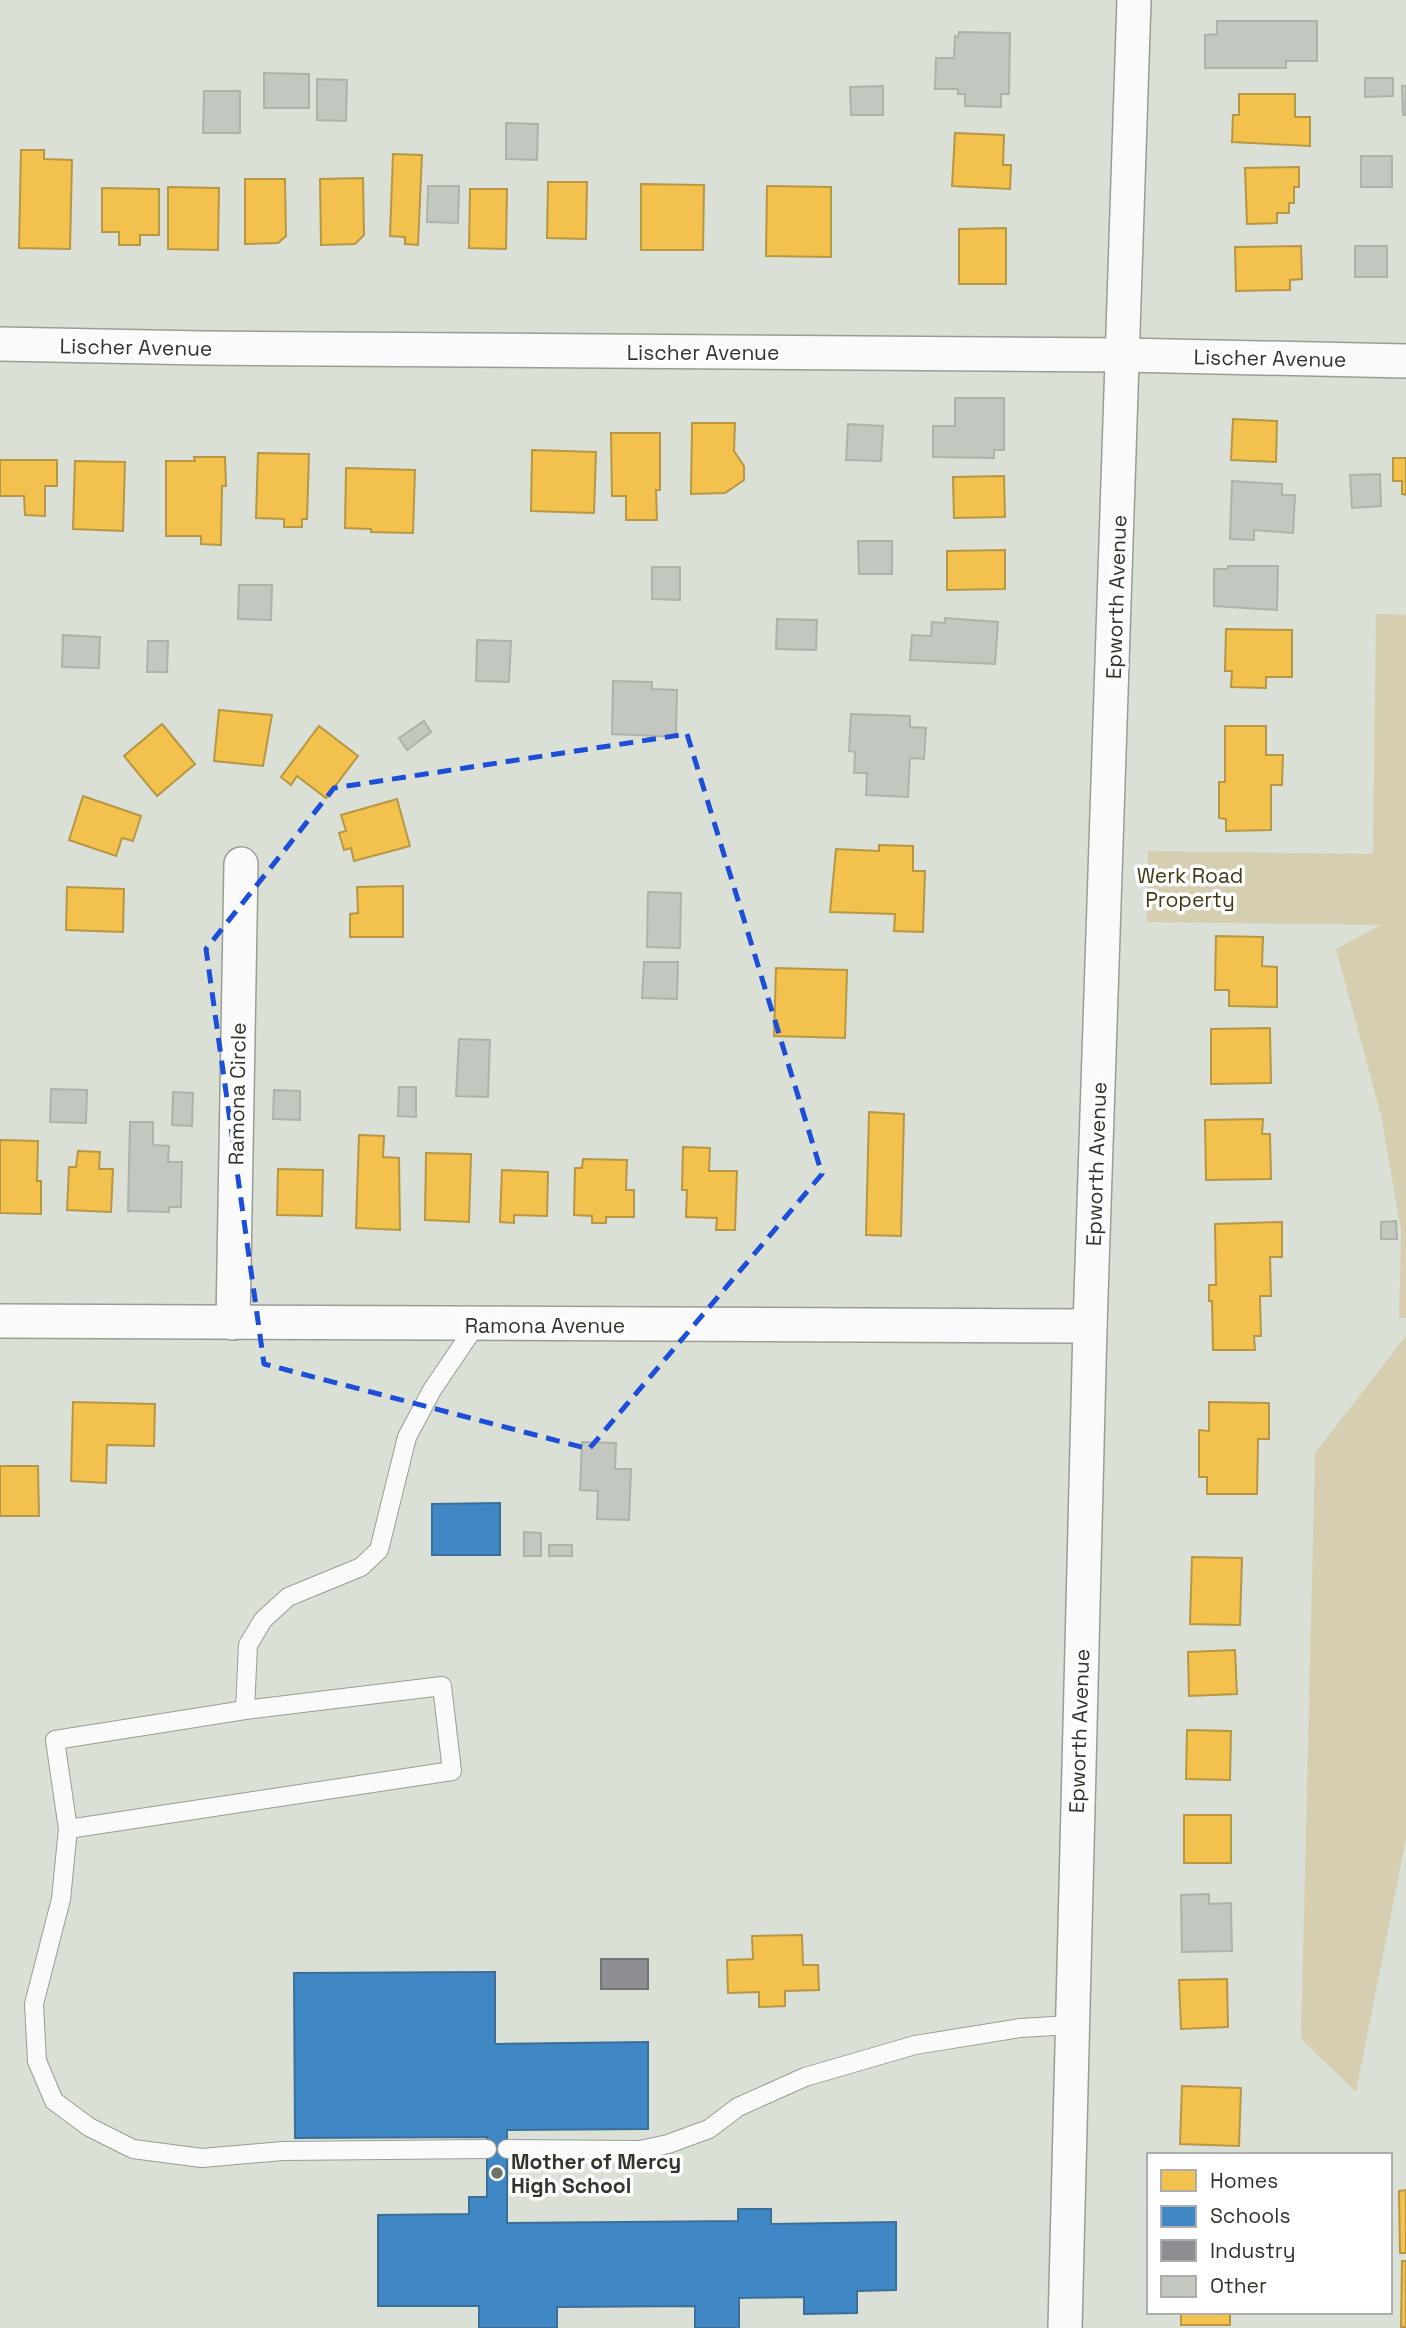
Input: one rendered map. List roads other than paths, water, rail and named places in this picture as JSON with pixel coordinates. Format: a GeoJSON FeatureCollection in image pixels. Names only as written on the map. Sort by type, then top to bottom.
{"type":"FeatureCollection","features":[{"type":"Feature","properties":{"kind":"street","name":"Epworth Avenue"},"geometry":{"type":"LineString","coordinates":[[1065,2328],[1090,1326],[1134,0]]}},
{"type":"Feature","properties":{"kind":"street","name":"Lischer Avenue"},"geometry":{"type":"LineString","coordinates":[[0,344],[1124,355],[1406,361]]}},
{"type":"Feature","properties":{"kind":"street","name":"Ramona Circle"},"geometry":{"type":"LineString","coordinates":[[233,1323],[241,864]]}},
{"type":"Feature","properties":{"kind":"street","name":"Ramona Avenue"},"geometry":{"type":"LineString","coordinates":[[0,1321],[1090,1326]]}},
{"type":"Feature","properties":{"kind":"lane"},"geometry":{"type":"LineString","coordinates":[[245,1710],[248,1645],[263,1620],[288,1597],[361,1567],[379,1549],[407,1437],[432,1390],[476,1325]]}},
{"type":"Feature","properties":{"kind":"lane"},"geometry":{"type":"LineString","coordinates":[[68,1829],[452,1772],[442,1686],[245,1710],[55,1740],[68,1829],[61,1899],[34,2004],[37,2061],[54,2101],[89,2127],[133,2149],[202,2158],[283,2151],[487,2149]]}},
{"type":"Feature","properties":{"kind":"lane"},"geometry":{"type":"LineString","coordinates":[[507,2149],[640,2150],[668,2144],[709,2129],[738,2107],[805,2077],[915,2045],[1020,2028],[1071,2025]]}},
{"type":"Feature","properties":{"kind":"place","name":"Mother of Mercy High School"},"geometry":{"type":"Point","coordinates":[497,2173]}},
{"type":"Feature","properties":{"kind":"park label","name":"Werk Road Property"},"geometry":{"type":"Point","coordinates":[1190,887]}}]}
